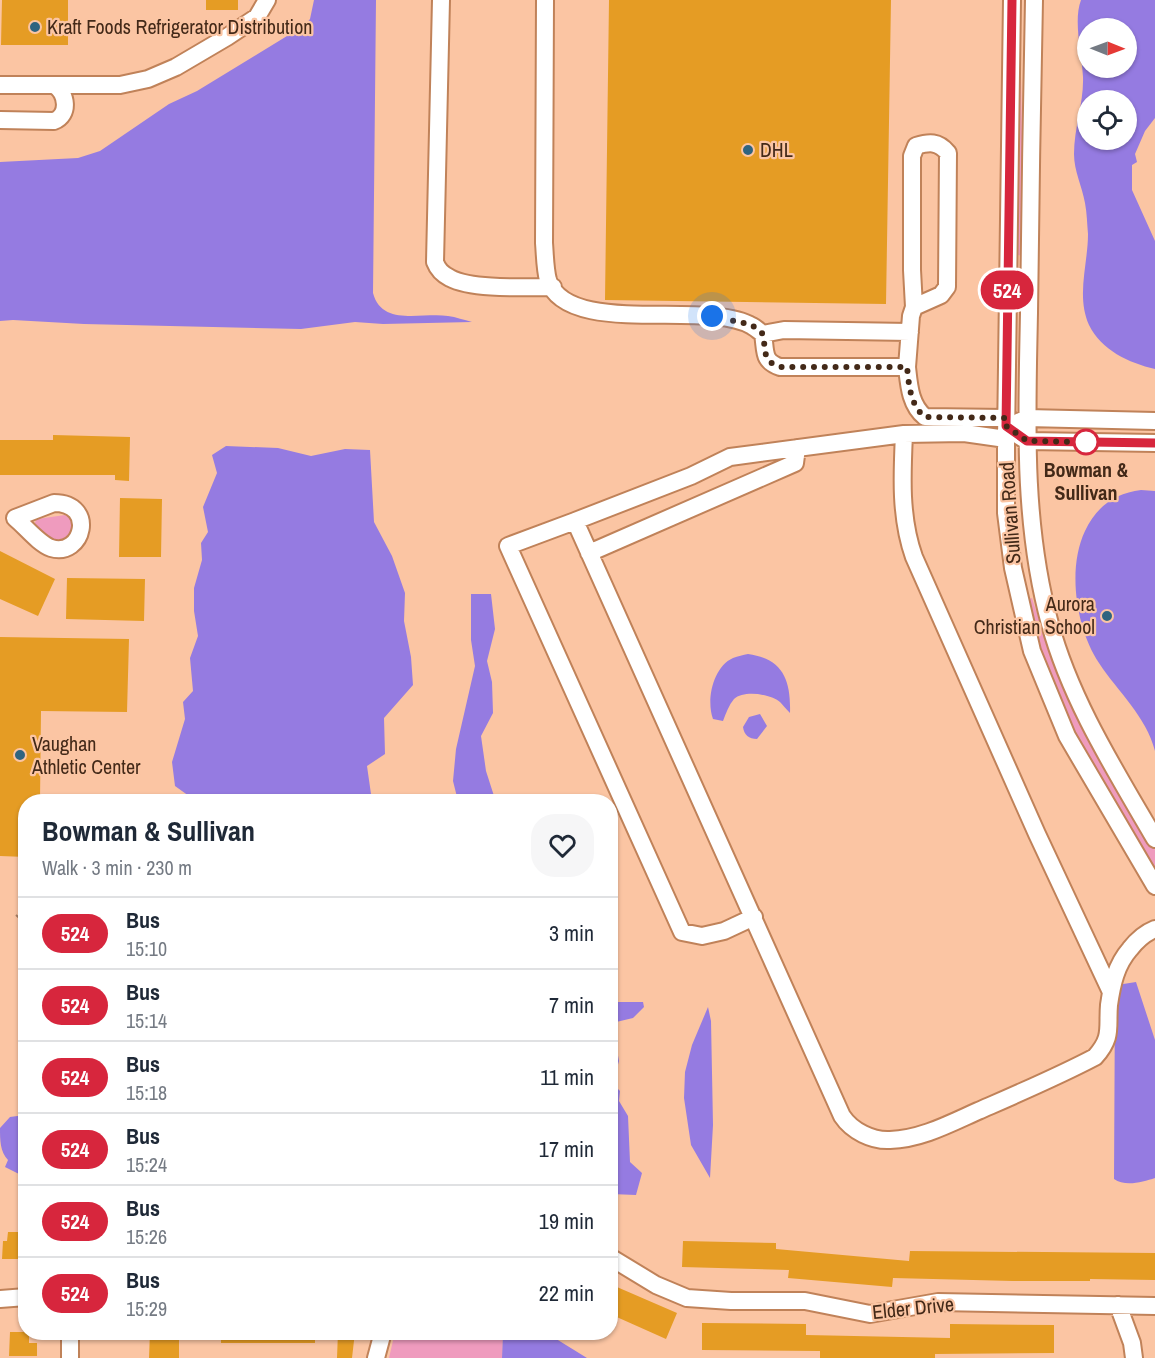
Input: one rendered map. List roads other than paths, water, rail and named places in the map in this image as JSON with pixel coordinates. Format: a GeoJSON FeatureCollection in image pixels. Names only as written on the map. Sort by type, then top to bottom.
{"type":"FeatureCollection","features":[{"type":"Feature","properties":{"kind":"street"},"geometry":{"type":"LineString","coordinates":[[0,85],[120,85],[148,80],[176,67],[257,17],[267,0]]}},
{"type":"Feature","properties":{"kind":"street"},"geometry":{"type":"LineString","coordinates":[[441,0],[435,262],[439,271],[451,279],[469,284],[553,288]]}},
{"type":"Feature","properties":{"kind":"street"},"geometry":{"type":"LineString","coordinates":[[545,0],[544,243],[548,281],[558,295],[569,305],[586,310],[720,317],[752,325],[763,334],[766,357],[770,364],[780,367],[907,367]]}},
{"type":"Feature","properties":{"kind":"street","name":"Sullivan Road"},"geometry":{"type":"LineString","coordinates":[[1012,0],[1006,513],[1013,568],[1032,651],[1067,736],[1155,886]]}},
{"type":"Feature","properties":{"kind":"street","name":"Sullivan Road"},"geometry":{"type":"LineString","coordinates":[[1034,0],[1027,441],[1031,520],[1039,577],[1050,625],[1064,666],[1097,739],[1155,839]]}},
{"type":"Feature","properties":{"kind":"street"},"geometry":{"type":"LineString","coordinates":[[0,120],[58,120],[62,116],[65,105],[63,94],[54,85]]}},
{"type":"Feature","properties":{"kind":"street"},"geometry":{"type":"LineString","coordinates":[[914,307],[941,295],[946,287],[948,153],[935,143],[916,146],[912,156],[914,307],[907,367],[908,383],[914,406],[925,425]]}},
{"type":"Feature","properties":{"kind":"street"},"geometry":{"type":"LineString","coordinates":[[763,334],[784,330],[910,332]]}},
{"type":"Feature","properties":{"kind":"street"},"geometry":{"type":"LineString","coordinates":[[753,917],[724,931],[702,936],[682,932],[508,546],[691,476],[730,457],[904,434],[925,425],[964,433],[1006,428],[1027,418],[1155,421]]}},
{"type":"Feature","properties":{"kind":"street"},"geometry":{"type":"LineString","coordinates":[[1006,428],[1027,441],[1155,443]]}},
{"type":"Feature","properties":{"kind":"street"},"geometry":{"type":"LineString","coordinates":[[904,434],[905,527],[914,557],[1037,834],[1111,992]]}},
{"type":"Feature","properties":{"kind":"street"},"geometry":{"type":"LineString","coordinates":[[590,553],[795,464],[797,448]]}},
{"type":"Feature","properties":{"kind":"street"},"geometry":{"type":"LineString","coordinates":[[575,521],[848,1125],[869,1137],[888,1140],[912,1137],[1013,1096],[1095,1056],[1104,1047],[1110,1032],[1111,992],[1120,961],[1147,932],[1155,929]]}},
{"type":"Feature","properties":{"kind":"street","name":"Elder Drive"},"geometry":{"type":"LineString","coordinates":[[618,1262],[656,1285],[687,1298],[731,1301],[805,1301],[870,1314],[938,1302],[1155,1306]]}},
{"type":"Feature","properties":{"kind":"street"},"geometry":{"type":"LineString","coordinates":[[0,1299],[18,1298]]}},
{"type":"Feature","properties":{"kind":"street"},"geometry":{"type":"LineString","coordinates":[[1118,1305],[1132,1343],[1134,1358]]}},
{"type":"Feature","properties":{"kind":"street"},"geometry":{"type":"LineString","coordinates":[[70,1340],[70,1358]]}},
{"type":"Feature","properties":{"kind":"street"},"geometry":{"type":"LineString","coordinates":[[376,1358],[380,1340]]}},
{"type":"Feature","properties":{"kind":"place","name":"Kraft Foods Refrigerator Distribution"},"geometry":{"type":"Point","coordinates":[35,27]}},
{"type":"Feature","properties":{"kind":"place","name":"DHL"},"geometry":{"type":"Point","coordinates":[748,150]}},
{"type":"Feature","properties":{"kind":"place","name":"Bowman & Sullivan"},"geometry":{"type":"Point","coordinates":[1086,442]}},
{"type":"Feature","properties":{"kind":"place","name":"Aurora Christian School"},"geometry":{"type":"Point","coordinates":[1107,616]}},
{"type":"Feature","properties":{"kind":"place","name":"Vaughan Athletic Center"},"geometry":{"type":"Point","coordinates":[20,755]}}]}
